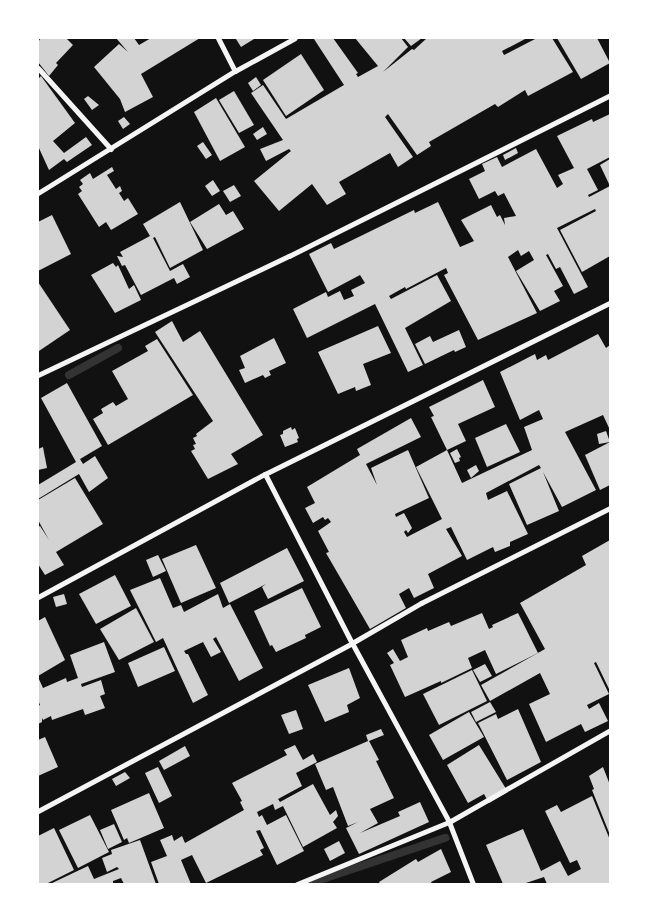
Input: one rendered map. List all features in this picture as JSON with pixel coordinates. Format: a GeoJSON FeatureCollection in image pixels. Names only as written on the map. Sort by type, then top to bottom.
{"type":"FeatureCollection","features":[{"type":"Feature","properties":{"kind":"street"},"geometry":{"type":"LineString","coordinates":[[218,38],[235,71]]}},
{"type":"Feature","properties":{"kind":"street"},"geometry":{"type":"LineString","coordinates":[[38,193],[235,71],[295,38]]}},
{"type":"Feature","properties":{"kind":"street"},"geometry":{"type":"LineString","coordinates":[[38,68],[111,149]]}},
{"type":"Feature","properties":{"kind":"street"},"geometry":{"type":"LineString","coordinates":[[38,376],[289,256],[610,95]]}},
{"type":"Feature","properties":{"kind":"street"},"geometry":{"type":"LineString","coordinates":[[38,598],[265,474],[610,303]]}},
{"type":"Feature","properties":{"kind":"street"},"geometry":{"type":"LineString","coordinates":[[265,474],[352,643],[449,822],[473,884]]}},
{"type":"Feature","properties":{"kind":"street"},"geometry":{"type":"LineString","coordinates":[[38,812],[352,643],[421,603],[610,508]]}},
{"type":"Feature","properties":{"kind":"street"},"geometry":{"type":"LineString","coordinates":[[297,884],[449,822],[610,730]]}},
{"type":"Feature","properties":{"kind":"building"},"geometry":{"type":"Polygon","coordinates":[[[41,38],[66,38],[73,45],[56,63],[58,65],[49,76],[38,62],[38,42],[41,38]]]}},
{"type":"Feature","properties":{"kind":"building"},"geometry":{"type":"Polygon","coordinates":[[[116,38],[134,38],[139,45],[151,38],[200,38],[141,74],[153,97],[125,112],[120,99],[94,67],[119,44],[128,52],[116,38]]]}},
{"type":"Feature","properties":{"kind":"building"},"geometry":{"type":"Polygon","coordinates":[[[333,38],[358,73],[356,74],[358,77],[378,66],[355,38],[401,38],[408,47],[383,72],[412,49],[414,50],[427,38],[527,38],[502,51],[504,55],[537,38],[552,38],[573,72],[528,96],[525,90],[498,107],[495,104],[429,142],[431,146],[417,155],[388,114],[385,117],[413,157],[398,167],[390,153],[339,182],[346,194],[327,205],[312,184],[279,211],[254,181],[291,151],[289,149],[266,161],[260,149],[283,140],[251,93],[263,85],[286,119],[344,85],[314,39],[333,38]]]}},
{"type":"Feature","properties":{"kind":"building"},"geometry":{"type":"Polygon","coordinates":[[[404,38],[422,38],[411,46],[404,38]]]}},
{"type":"Feature","properties":{"kind":"building"},"geometry":{"type":"Polygon","coordinates":[[[557,38],[597,38],[610,63],[581,79],[557,38]]]}},
{"type":"Feature","properties":{"kind":"building"},"geometry":{"type":"Polygon","coordinates":[[[236,39],[254,39],[241,47],[236,39]]]}},
{"type":"Feature","properties":{"kind":"building"},"geometry":{"type":"Polygon","coordinates":[[[301,54],[324,90],[286,116],[263,80],[301,54]]]}},
{"type":"Feature","properties":{"kind":"building"},"geometry":{"type":"Polygon","coordinates":[[[41,76],[75,123],[53,141],[64,153],[86,137],[92,145],[67,162],[64,159],[49,170],[38,146],[38,79],[41,76]]]}},
{"type":"Feature","properties":{"kind":"building"},"geometry":{"type":"Polygon","coordinates":[[[256,77],[261,85],[253,91],[248,83],[256,77]]]}},
{"type":"Feature","properties":{"kind":"building"},"geometry":{"type":"Polygon","coordinates":[[[234,91],[254,125],[239,133],[219,100],[234,91]]]}},
{"type":"Feature","properties":{"kind":"building"},"geometry":{"type":"Polygon","coordinates":[[[88,96],[99,105],[92,110],[84,99],[88,96]]]}},
{"type":"Feature","properties":{"kind":"building"},"geometry":{"type":"Polygon","coordinates":[[[216,98],[245,147],[220,161],[194,112],[216,98]]]}},
{"type":"Feature","properties":{"kind":"building"},"geometry":{"type":"Polygon","coordinates":[[[610,114],[610,157],[587,169],[598,190],[588,195],[589,197],[610,186],[610,256],[582,272],[560,230],[596,211],[595,209],[557,228],[588,287],[574,294],[560,267],[556,269],[548,254],[546,255],[563,286],[554,291],[560,301],[540,311],[516,271],[534,260],[529,251],[521,256],[518,250],[508,257],[537,313],[478,340],[444,275],[448,273],[446,268],[406,289],[405,287],[389,296],[391,299],[437,275],[451,301],[405,328],[423,365],[408,372],[375,304],[307,338],[293,309],[326,292],[328,297],[340,291],[344,300],[354,296],[351,290],[365,283],[360,275],[328,292],[309,254],[331,243],[334,249],[414,210],[415,213],[438,202],[460,247],[474,241],[461,220],[491,205],[497,217],[500,215],[505,225],[504,218],[516,216],[504,193],[498,196],[495,191],[479,199],[469,179],[485,171],[482,164],[497,157],[502,167],[536,149],[557,188],[563,184],[558,175],[574,168],[557,136],[592,119],[593,122],[610,114]]]}},
{"type":"Feature","properties":{"kind":"building"},"geometry":{"type":"Polygon","coordinates":[[[124,117],[130,124],[123,129],[118,121],[124,117]]]}},
{"type":"Feature","properties":{"kind":"building"},"geometry":{"type":"Polygon","coordinates":[[[263,127],[267,134],[257,140],[253,134],[263,127]]]}},
{"type":"Feature","properties":{"kind":"building"},"geometry":{"type":"Polygon","coordinates":[[[203,142],[212,155],[206,159],[197,146],[203,142]]]}},
{"type":"Feature","properties":{"kind":"building"},"geometry":{"type":"Polygon","coordinates":[[[516,148],[518,153],[505,160],[503,155],[516,148]]]}},
{"type":"Feature","properties":{"kind":"building"},"geometry":{"type":"Polygon","coordinates":[[[610,159],[610,186],[600,165],[610,159]]]}},
{"type":"Feature","properties":{"kind":"building"},"geometry":{"type":"Polygon","coordinates":[[[112,167],[114,171],[107,175],[116,189],[120,186],[122,191],[119,193],[124,201],[128,198],[138,214],[111,230],[106,222],[99,227],[78,194],[82,191],[79,187],[83,184],[80,180],[90,173],[93,179],[112,167]]]}},
{"type":"Feature","properties":{"kind":"building"},"geometry":{"type":"Polygon","coordinates":[[[213,180],[220,191],[212,196],[205,186],[213,180]]]}},
{"type":"Feature","properties":{"kind":"building"},"geometry":{"type":"Polygon","coordinates":[[[234,185],[241,196],[230,202],[223,191],[234,185]]]}},
{"type":"Feature","properties":{"kind":"building"},"geometry":{"type":"Polygon","coordinates":[[[180,202],[203,250],[170,268],[155,237],[153,238],[170,271],[183,264],[190,277],[177,284],[174,278],[141,295],[125,265],[122,266],[117,256],[123,257],[120,252],[150,236],[143,224],[180,202]]]}},
{"type":"Feature","properties":{"kind":"building"},"geometry":{"type":"Polygon","coordinates":[[[219,204],[226,215],[233,211],[244,229],[207,249],[190,222],[219,204]]]}},
{"type":"Feature","properties":{"kind":"building"},"geometry":{"type":"Polygon","coordinates":[[[52,215],[71,254],[38,271],[38,222],[52,215]]]}},
{"type":"Feature","properties":{"kind":"building"},"geometry":{"type":"Polygon","coordinates":[[[113,263],[116,267],[118,265],[129,289],[134,285],[141,300],[115,313],[91,275],[113,263]]]}},
{"type":"Feature","properties":{"kind":"building"},"geometry":{"type":"Polygon","coordinates":[[[38,282],[70,330],[39,351],[38,349],[38,282]]]}},
{"type":"Feature","properties":{"kind":"building"},"geometry":{"type":"Polygon","coordinates":[[[172,321],[183,342],[200,331],[263,435],[231,454],[238,464],[208,479],[191,451],[195,449],[193,445],[196,444],[193,438],[213,421],[155,332],[172,321]]]}},
{"type":"Feature","properties":{"kind":"building"},"geometry":{"type":"Polygon","coordinates":[[[378,326],[391,353],[363,364],[371,385],[356,391],[355,387],[338,394],[318,352],[378,326]]]}},
{"type":"Feature","properties":{"kind":"building"},"geometry":{"type":"Polygon","coordinates":[[[459,330],[466,347],[455,352],[454,350],[425,364],[415,344],[430,336],[433,342],[459,330]]]}},
{"type":"Feature","properties":{"kind":"building"},"geometry":{"type":"Polygon","coordinates":[[[598,334],[606,348],[610,345],[610,430],[603,415],[565,432],[596,490],[562,507],[543,472],[559,511],[527,525],[509,484],[541,468],[539,465],[486,493],[488,500],[507,491],[528,534],[510,542],[510,546],[495,552],[493,547],[467,560],[451,527],[446,529],[462,556],[428,574],[434,588],[414,598],[409,588],[399,594],[406,608],[370,629],[326,553],[329,552],[318,531],[331,522],[328,518],[325,520],[323,517],[313,523],[305,508],[315,503],[307,487],[360,455],[357,449],[411,418],[421,437],[366,464],[377,485],[371,468],[408,450],[429,498],[395,514],[396,517],[404,513],[412,528],[408,533],[406,530],[404,532],[407,537],[442,519],[416,467],[447,450],[462,483],[532,450],[524,427],[543,419],[539,410],[520,420],[500,372],[535,354],[537,360],[546,355],[548,360],[598,334]]]}},
{"type":"Feature","properties":{"kind":"building"},"geometry":{"type":"Polygon","coordinates":[[[274,338],[286,363],[269,371],[271,375],[265,378],[263,375],[245,383],[239,370],[245,368],[240,356],[274,338]]]}},
{"type":"Feature","properties":{"kind":"building"},"geometry":{"type":"Polygon","coordinates":[[[157,339],[193,395],[108,445],[93,419],[103,413],[101,409],[113,402],[116,406],[128,399],[112,371],[148,351],[145,346],[157,339]]]}},
{"type":"Feature","properties":{"kind":"building"},"geometry":{"type":"Polygon","coordinates":[[[483,380],[495,407],[458,424],[466,441],[447,450],[431,417],[434,416],[429,407],[483,380]]]}},
{"type":"Feature","properties":{"kind":"building"},"geometry":{"type":"Polygon","coordinates":[[[67,383],[102,446],[80,459],[83,464],[95,456],[108,478],[89,492],[79,474],[38,499],[38,485],[76,462],[41,398],[67,383]]]}},
{"type":"Feature","properties":{"kind":"building"},"geometry":{"type":"Polygon","coordinates":[[[506,424],[520,452],[487,467],[475,438],[506,424]]]}},
{"type":"Feature","properties":{"kind":"building"},"geometry":{"type":"Polygon","coordinates":[[[291,427],[292,430],[295,428],[299,438],[297,439],[298,442],[285,447],[280,435],[291,427]]]}},
{"type":"Feature","properties":{"kind":"building"},"geometry":{"type":"Polygon","coordinates":[[[606,431],[610,442],[599,444],[597,434],[606,431]]]}},
{"type":"Feature","properties":{"kind":"building"},"geometry":{"type":"Polygon","coordinates":[[[610,442],[610,485],[600,490],[585,455],[610,442]]]}},
{"type":"Feature","properties":{"kind":"building"},"geometry":{"type":"Polygon","coordinates":[[[43,447],[47,468],[38,470],[38,449],[43,447]]]}},
{"type":"Feature","properties":{"kind":"building"},"geometry":{"type":"Polygon","coordinates":[[[457,449],[461,457],[459,458],[460,461],[455,463],[450,453],[457,449]]]}},
{"type":"Feature","properties":{"kind":"building"},"geometry":{"type":"Polygon","coordinates":[[[476,465],[479,471],[471,478],[467,470],[476,465]]]}},
{"type":"Feature","properties":{"kind":"building"},"geometry":{"type":"Polygon","coordinates":[[[75,478],[103,524],[56,552],[64,565],[45,575],[38,564],[38,527],[40,526],[49,540],[38,520],[38,500],[75,478]]]}},
{"type":"Feature","properties":{"kind":"building"},"geometry":{"type":"Polygon","coordinates":[[[610,540],[610,691],[596,662],[594,663],[609,694],[587,705],[589,709],[599,703],[608,721],[585,732],[581,724],[546,742],[529,704],[550,694],[540,673],[490,701],[481,685],[545,649],[520,603],[586,565],[582,556],[610,540]]]}},
{"type":"Feature","properties":{"kind":"building"},"geometry":{"type":"Polygon","coordinates":[[[196,545],[216,588],[181,603],[162,559],[196,545]]]}},
{"type":"Feature","properties":{"kind":"building"},"geometry":{"type":"Polygon","coordinates":[[[287,548],[304,581],[268,599],[262,587],[266,584],[229,603],[220,583],[287,548]]]}},
{"type":"Feature","properties":{"kind":"building"},"geometry":{"type":"Polygon","coordinates":[[[158,555],[166,571],[153,577],[146,560],[158,555]]]}},
{"type":"Feature","properties":{"kind":"building"},"geometry":{"type":"Polygon","coordinates":[[[115,575],[131,606],[96,624],[79,594],[115,575]]]}},
{"type":"Feature","properties":{"kind":"building"},"geometry":{"type":"Polygon","coordinates":[[[160,578],[173,608],[181,605],[184,612],[218,594],[223,608],[230,604],[263,668],[239,681],[216,637],[213,639],[221,652],[211,657],[203,642],[184,651],[188,654],[208,695],[193,703],[163,638],[156,642],[130,590],[160,578]]]}},
{"type":"Feature","properties":{"kind":"building"},"geometry":{"type":"Polygon","coordinates":[[[302,588],[321,627],[305,635],[306,638],[276,652],[272,645],[270,646],[254,611],[302,588]]]}},
{"type":"Feature","properties":{"kind":"building"},"geometry":{"type":"Polygon","coordinates":[[[64,594],[67,604],[56,607],[53,597],[64,594]]]}},
{"type":"Feature","properties":{"kind":"building"},"geometry":{"type":"Polygon","coordinates":[[[136,608],[154,642],[119,660],[100,629],[136,608]]]}},
{"type":"Feature","properties":{"kind":"building"},"geometry":{"type":"Polygon","coordinates":[[[482,613],[489,629],[493,627],[492,625],[518,613],[538,653],[496,674],[485,650],[468,658],[472,668],[405,697],[390,665],[394,663],[387,653],[393,649],[400,661],[408,657],[401,640],[427,628],[428,631],[449,622],[451,626],[482,613]]]}},
{"type":"Feature","properties":{"kind":"building"},"geometry":{"type":"Polygon","coordinates":[[[45,617],[65,660],[38,676],[38,621],[45,617]]]}},
{"type":"Feature","properties":{"kind":"building"},"geometry":{"type":"Polygon","coordinates":[[[104,642],[115,672],[81,684],[82,687],[101,680],[105,694],[100,696],[105,708],[85,715],[83,709],[52,720],[51,716],[43,720],[42,718],[42,722],[38,724],[38,706],[40,705],[38,700],[38,677],[43,688],[66,678],[67,682],[78,678],[70,655],[104,642]]]}},
{"type":"Feature","properties":{"kind":"building"},"geometry":{"type":"Polygon","coordinates":[[[164,647],[175,671],[138,687],[128,663],[164,647]]]}},
{"type":"Feature","properties":{"kind":"building"},"geometry":{"type":"Polygon","coordinates":[[[485,664],[492,676],[480,682],[473,670],[485,664]]]}},
{"type":"Feature","properties":{"kind":"building"},"geometry":{"type":"Polygon","coordinates":[[[349,668],[360,698],[347,705],[349,712],[325,722],[308,685],[349,668]]]}},
{"type":"Feature","properties":{"kind":"building"},"geometry":{"type":"Polygon","coordinates":[[[472,670],[487,701],[439,725],[423,694],[472,670]]]}},
{"type":"Feature","properties":{"kind":"building"},"geometry":{"type":"Polygon","coordinates":[[[490,702],[496,712],[476,722],[471,712],[490,702]]]}},
{"type":"Feature","properties":{"kind":"building"},"geometry":{"type":"Polygon","coordinates":[[[518,709],[541,762],[507,780],[478,723],[496,714],[498,719],[518,709]]]}},
{"type":"Feature","properties":{"kind":"building"},"geometry":{"type":"Polygon","coordinates":[[[296,710],[303,729],[289,734],[281,715],[296,710]]]}},
{"type":"Feature","properties":{"kind":"building"},"geometry":{"type":"Polygon","coordinates":[[[469,712],[484,737],[443,760],[429,735],[469,712]]]}},
{"type":"Feature","properties":{"kind":"building"},"geometry":{"type":"Polygon","coordinates":[[[381,729],[384,735],[369,741],[379,760],[376,761],[394,798],[370,809],[378,823],[360,833],[400,816],[398,812],[420,802],[429,822],[359,854],[346,828],[358,822],[348,826],[333,787],[326,790],[315,764],[368,741],[366,735],[381,729]]]}},
{"type":"Feature","properties":{"kind":"building"},"geometry":{"type":"Polygon","coordinates":[[[45,737],[58,767],[38,776],[38,740],[45,737]]]}},
{"type":"Feature","properties":{"kind":"building"},"geometry":{"type":"Polygon","coordinates":[[[295,745],[303,760],[313,754],[317,762],[296,773],[302,786],[278,799],[280,802],[313,784],[330,815],[336,810],[338,816],[333,822],[337,828],[303,847],[283,806],[275,810],[273,804],[257,812],[259,817],[262,815],[267,825],[286,815],[304,851],[277,865],[260,830],[256,831],[264,848],[260,850],[263,855],[206,883],[192,855],[181,860],[191,884],[159,884],[151,862],[167,856],[160,840],[172,835],[174,841],[182,836],[185,843],[244,810],[240,802],[242,801],[232,783],[287,755],[284,750],[295,745]]]}},
{"type":"Feature","properties":{"kind":"building"},"geometry":{"type":"Polygon","coordinates":[[[479,745],[508,792],[489,803],[484,794],[468,803],[447,765],[479,745]]]}},
{"type":"Feature","properties":{"kind":"building"},"geometry":{"type":"Polygon","coordinates":[[[185,746],[190,756],[164,770],[159,761],[185,746]]]}},
{"type":"Feature","properties":{"kind":"building"},"geometry":{"type":"Polygon","coordinates":[[[158,767],[172,796],[159,803],[145,773],[158,767]]]}},
{"type":"Feature","properties":{"kind":"building"},"geometry":{"type":"Polygon","coordinates":[[[603,767],[610,785],[610,835],[592,790],[594,789],[589,776],[603,767]]]}},
{"type":"Feature","properties":{"kind":"building"},"geometry":{"type":"Polygon","coordinates":[[[125,772],[130,778],[116,786],[112,779],[125,772]]]}},
{"type":"Feature","properties":{"kind":"building"},"geometry":{"type":"Polygon","coordinates":[[[149,793],[164,828],[129,843],[127,838],[124,840],[111,810],[149,793]]]}},
{"type":"Feature","properties":{"kind":"building"},"geometry":{"type":"Polygon","coordinates":[[[592,796],[610,840],[610,884],[547,884],[544,877],[523,884],[503,884],[486,845],[523,829],[541,871],[560,861],[568,876],[581,869],[577,860],[570,863],[545,811],[557,805],[561,812],[592,796]]]}},
{"type":"Feature","properties":{"kind":"building"},"geometry":{"type":"Polygon","coordinates":[[[90,815],[109,852],[78,868],[59,830],[90,815]]]}},
{"type":"Feature","properties":{"kind":"building"},"geometry":{"type":"Polygon","coordinates":[[[114,824],[122,842],[108,849],[100,830],[114,824]]]}},
{"type":"Feature","properties":{"kind":"building"},"geometry":{"type":"Polygon","coordinates":[[[54,828],[74,870],[46,884],[38,884],[38,836],[54,828]]]}},
{"type":"Feature","properties":{"kind":"building"},"geometry":{"type":"Polygon","coordinates":[[[140,840],[156,884],[124,884],[121,878],[113,881],[113,884],[50,884],[88,866],[94,879],[119,869],[117,867],[107,872],[102,858],[112,854],[111,850],[140,840]]]}},
{"type":"Feature","properties":{"kind":"building"},"geometry":{"type":"Polygon","coordinates":[[[339,841],[345,853],[330,861],[324,849],[339,841]]]}},
{"type":"Feature","properties":{"kind":"building"},"geometry":{"type":"Polygon","coordinates":[[[441,849],[451,872],[431,882],[432,884],[380,884],[379,882],[416,859],[418,862],[441,849]]]}},
{"type":"Feature","properties":{"kind":"waterway"},"geometry":{"type":"LineString","coordinates":[[69,375],[118,348]]}},
{"type":"Feature","properties":{"kind":"waterway"},"geometry":{"type":"LineString","coordinates":[[308,884],[445,838]]}}]}
